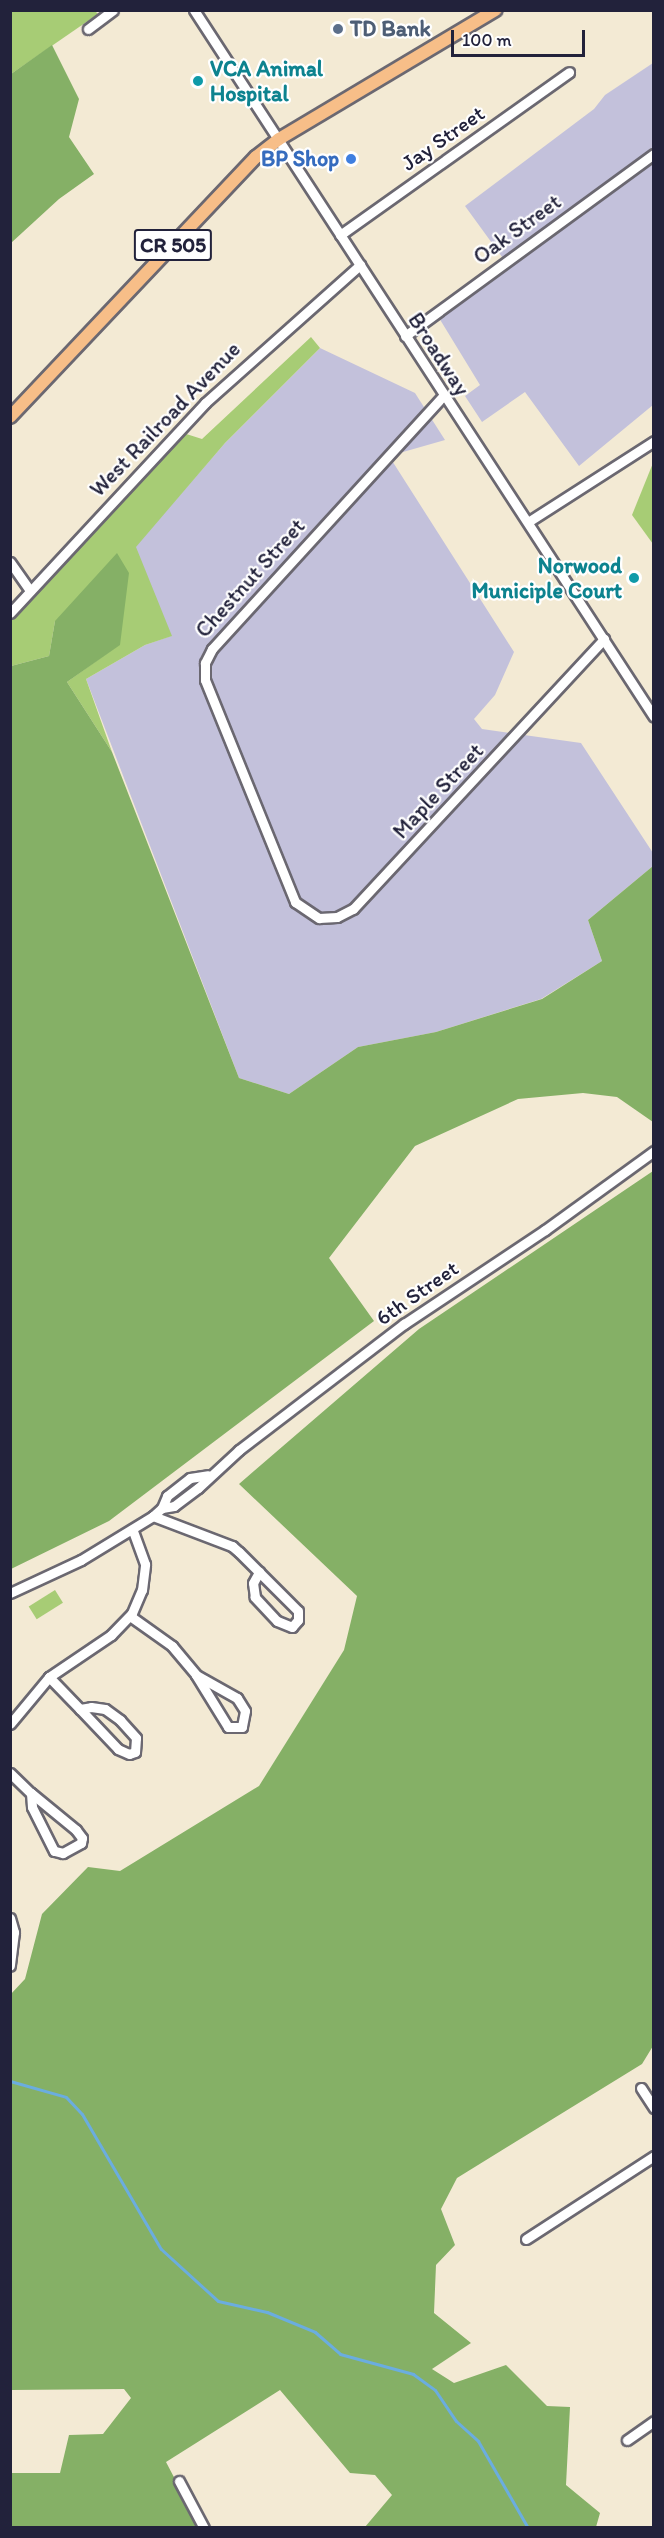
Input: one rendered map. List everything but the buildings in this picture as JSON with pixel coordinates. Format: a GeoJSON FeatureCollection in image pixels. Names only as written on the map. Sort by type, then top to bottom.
{"type":"FeatureCollection","features":[{"type":"Feature","properties":{"kind":"main road","name":"CR 505"},"geometry":{"type":"LineString","coordinates":[[10,417],[256,158],[279,139],[495,10]]}},
{"type":"Feature","properties":{"kind":"street"},"geometry":{"type":"LineString","coordinates":[[88,29],[113,10]]}},
{"type":"Feature","properties":{"kind":"street","name":"Broadway"},"geometry":{"type":"LineString","coordinates":[[194,10],[654,717]]}},
{"type":"Feature","properties":{"kind":"street","name":"Jay Street"},"geometry":{"type":"LineString","coordinates":[[340,235],[569,72]]}},
{"type":"Feature","properties":{"kind":"street","name":"Oak Street"},"geometry":{"type":"LineString","coordinates":[[405,336],[654,154]]}},
{"type":"Feature","properties":{"kind":"street","name":"West Railroad Avenue"},"geometry":{"type":"LineString","coordinates":[[10,612],[205,403],[360,265]]}},
{"type":"Feature","properties":{"kind":"street","name":"Chestnut Street"},"geometry":{"type":"LineString","coordinates":[[289,889],[205,680],[205,663],[212,649],[443,396]]}},
{"type":"Feature","properties":{"kind":"street"},"geometry":{"type":"LineString","coordinates":[[528,522],[654,441]]}},
{"type":"Feature","properties":{"kind":"street"},"geometry":{"type":"LineString","coordinates":[[10,562],[30,591]]}},
{"type":"Feature","properties":{"kind":"street","name":"Maple Street"},"geometry":{"type":"LineString","coordinates":[[289,889],[301,909],[319,918],[337,917],[353,909],[604,639]]}},
{"type":"Feature","properties":{"kind":"street","name":"6th Street"},"geometry":{"type":"LineString","coordinates":[[10,1593],[81,1560],[153,1516],[162,1508],[174,1506],[198,1488],[208,1475],[404,1324],[545,1230],[654,1151]]}},
{"type":"Feature","properties":{"kind":"street"},"geometry":{"type":"LineString","coordinates":[[153,1516],[180,1529],[227,1543],[259,1572],[298,1611],[295,1625],[282,1625],[255,1597],[253,1583],[259,1572]]}},
{"type":"Feature","properties":{"kind":"street"},"geometry":{"type":"LineString","coordinates":[[10,1724],[49,1677],[111,1635],[130,1616],[142,1590],[145,1564],[132,1529]]}},
{"type":"Feature","properties":{"kind":"street"},"geometry":{"type":"LineString","coordinates":[[130,1616],[172,1646],[196,1675],[228,1727],[242,1727],[245,1711],[237,1698],[196,1675]]}},
{"type":"Feature","properties":{"kind":"street"},"geometry":{"type":"LineString","coordinates":[[49,1677],[118,1749],[129,1754],[135,1752],[136,1738],[115,1715],[100,1707],[80,1709]]}},
{"type":"Feature","properties":{"kind":"street"},"geometry":{"type":"LineString","coordinates":[[10,1773],[30,1793],[76,1830],[82,1838],[81,1844],[63,1853],[54,1851],[32,1807],[30,1793]]}},
{"type":"Feature","properties":{"kind":"street"},"geometry":{"type":"LineString","coordinates":[[10,1918],[14,1932],[10,1966]]}},
{"type":"Feature","properties":{"kind":"street"},"geometry":{"type":"LineString","coordinates":[[640,2088],[654,2108]]}},
{"type":"Feature","properties":{"kind":"street"},"geometry":{"type":"LineString","coordinates":[[526,2239],[654,2156]]}},
{"type":"Feature","properties":{"kind":"street"},"geometry":{"type":"LineString","coordinates":[[627,2440],[654,2421]]}},
{"type":"Feature","properties":{"kind":"street"},"geometry":{"type":"LineString","coordinates":[[179,2481],[204,2528]]}},
{"type":"Feature","properties":{"kind":"shaded area"},"geometry":{"type":"Polygon","coordinates":[[[653,63],[653,405],[579,466],[525,392],[482,422],[465,396],[480,385],[436,313],[505,261],[465,206],[594,109],[605,95],[653,63]]]}},
{"type":"Feature","properties":{"kind":"shaded area"},"geometry":{"type":"Polygon","coordinates":[[[320,348],[415,393],[445,440],[389,456],[514,652],[495,695],[474,719],[482,729],[581,743],[653,853],[653,866],[588,920],[602,961],[541,999],[436,1032],[358,1047],[289,1094],[239,1078],[86,679],[145,645],[171,636],[135,547],[225,443],[320,348]]]}},
{"type":"Feature","properties":{"kind":"green space"},"geometry":{"type":"Polygon","coordinates":[[[94,10],[98,14],[11,74],[11,11],[94,10]]]}},
{"type":"Feature","properties":{"kind":"green space"},"geometry":{"type":"Polygon","coordinates":[[[52,45],[79,99],[69,137],[94,174],[59,199],[11,243],[11,74],[52,45]]]}},
{"type":"Feature","properties":{"kind":"green space"},"geometry":{"type":"Polygon","coordinates":[[[311,337],[320,348],[225,443],[136,547],[172,636],[145,645],[86,679],[112,752],[67,682],[120,644],[55,621],[49,656],[11,666],[10,612],[180,432],[202,439],[311,337]]]}},
{"type":"Feature","properties":{"kind":"green space"},"geometry":{"type":"Polygon","coordinates":[[[653,463],[653,544],[632,515],[653,463]]]}},
{"type":"Feature","properties":{"kind":"green space"},"geometry":{"type":"Polygon","coordinates":[[[117,553],[129,573],[120,645],[67,682],[112,752],[239,1078],[289,1094],[358,1047],[436,1032],[542,999],[602,961],[588,920],[653,866],[653,1122],[617,1097],[583,1093],[518,1099],[415,1146],[329,1258],[374,1321],[109,1521],[11,1569],[11,666],[49,656],[55,621],[117,553]]]}},
{"type":"Feature","properties":{"kind":"green space"},"geometry":{"type":"Polygon","coordinates":[[[653,1171],[653,2046],[642,2064],[457,2178],[441,2209],[455,2245],[436,2265],[434,2313],[471,2343],[432,2369],[454,2383],[506,2365],[547,2406],[570,2407],[566,2485],[600,2513],[596,2527],[365,2527],[392,2495],[375,2475],[350,2473],[280,2390],[166,2462],[200,2527],[11,2527],[11,2473],[60,2473],[69,2435],[103,2434],[131,2398],[124,2389],[11,2390],[10,1995],[25,1979],[42,1914],[88,1867],[120,1871],[259,1786],[344,1650],[357,1596],[239,1484],[419,1329],[653,1171]]]}},
{"type":"Feature","properties":{"kind":"green space"},"geometry":{"type":"Polygon","coordinates":[[[55,1590],[63,1603],[37,1619],[29,1606],[55,1590]]]}},
{"type":"Feature","properties":{"kind":"waterway"},"geometry":{"type":"LineString","coordinates":[[10,2081],[66,2097],[82,2114],[161,2249],[218,2301],[267,2312],[315,2332],[340,2354],[413,2374],[435,2390],[456,2421],[478,2441],[528,2528]]}},
{"type":"Feature","properties":{"kind":"place","name":"TD Bank"},"geometry":{"type":"Point","coordinates":[338,29]}},
{"type":"Feature","properties":{"kind":"place","name":"VCA Animal Hospital"},"geometry":{"type":"Point","coordinates":[198,81]}},
{"type":"Feature","properties":{"kind":"place","name":"BP Shop"},"geometry":{"type":"Point","coordinates":[351,159]}},
{"type":"Feature","properties":{"kind":"place","name":"Norwood Municiple Court"},"geometry":{"type":"Point","coordinates":[634,578]}}]}
